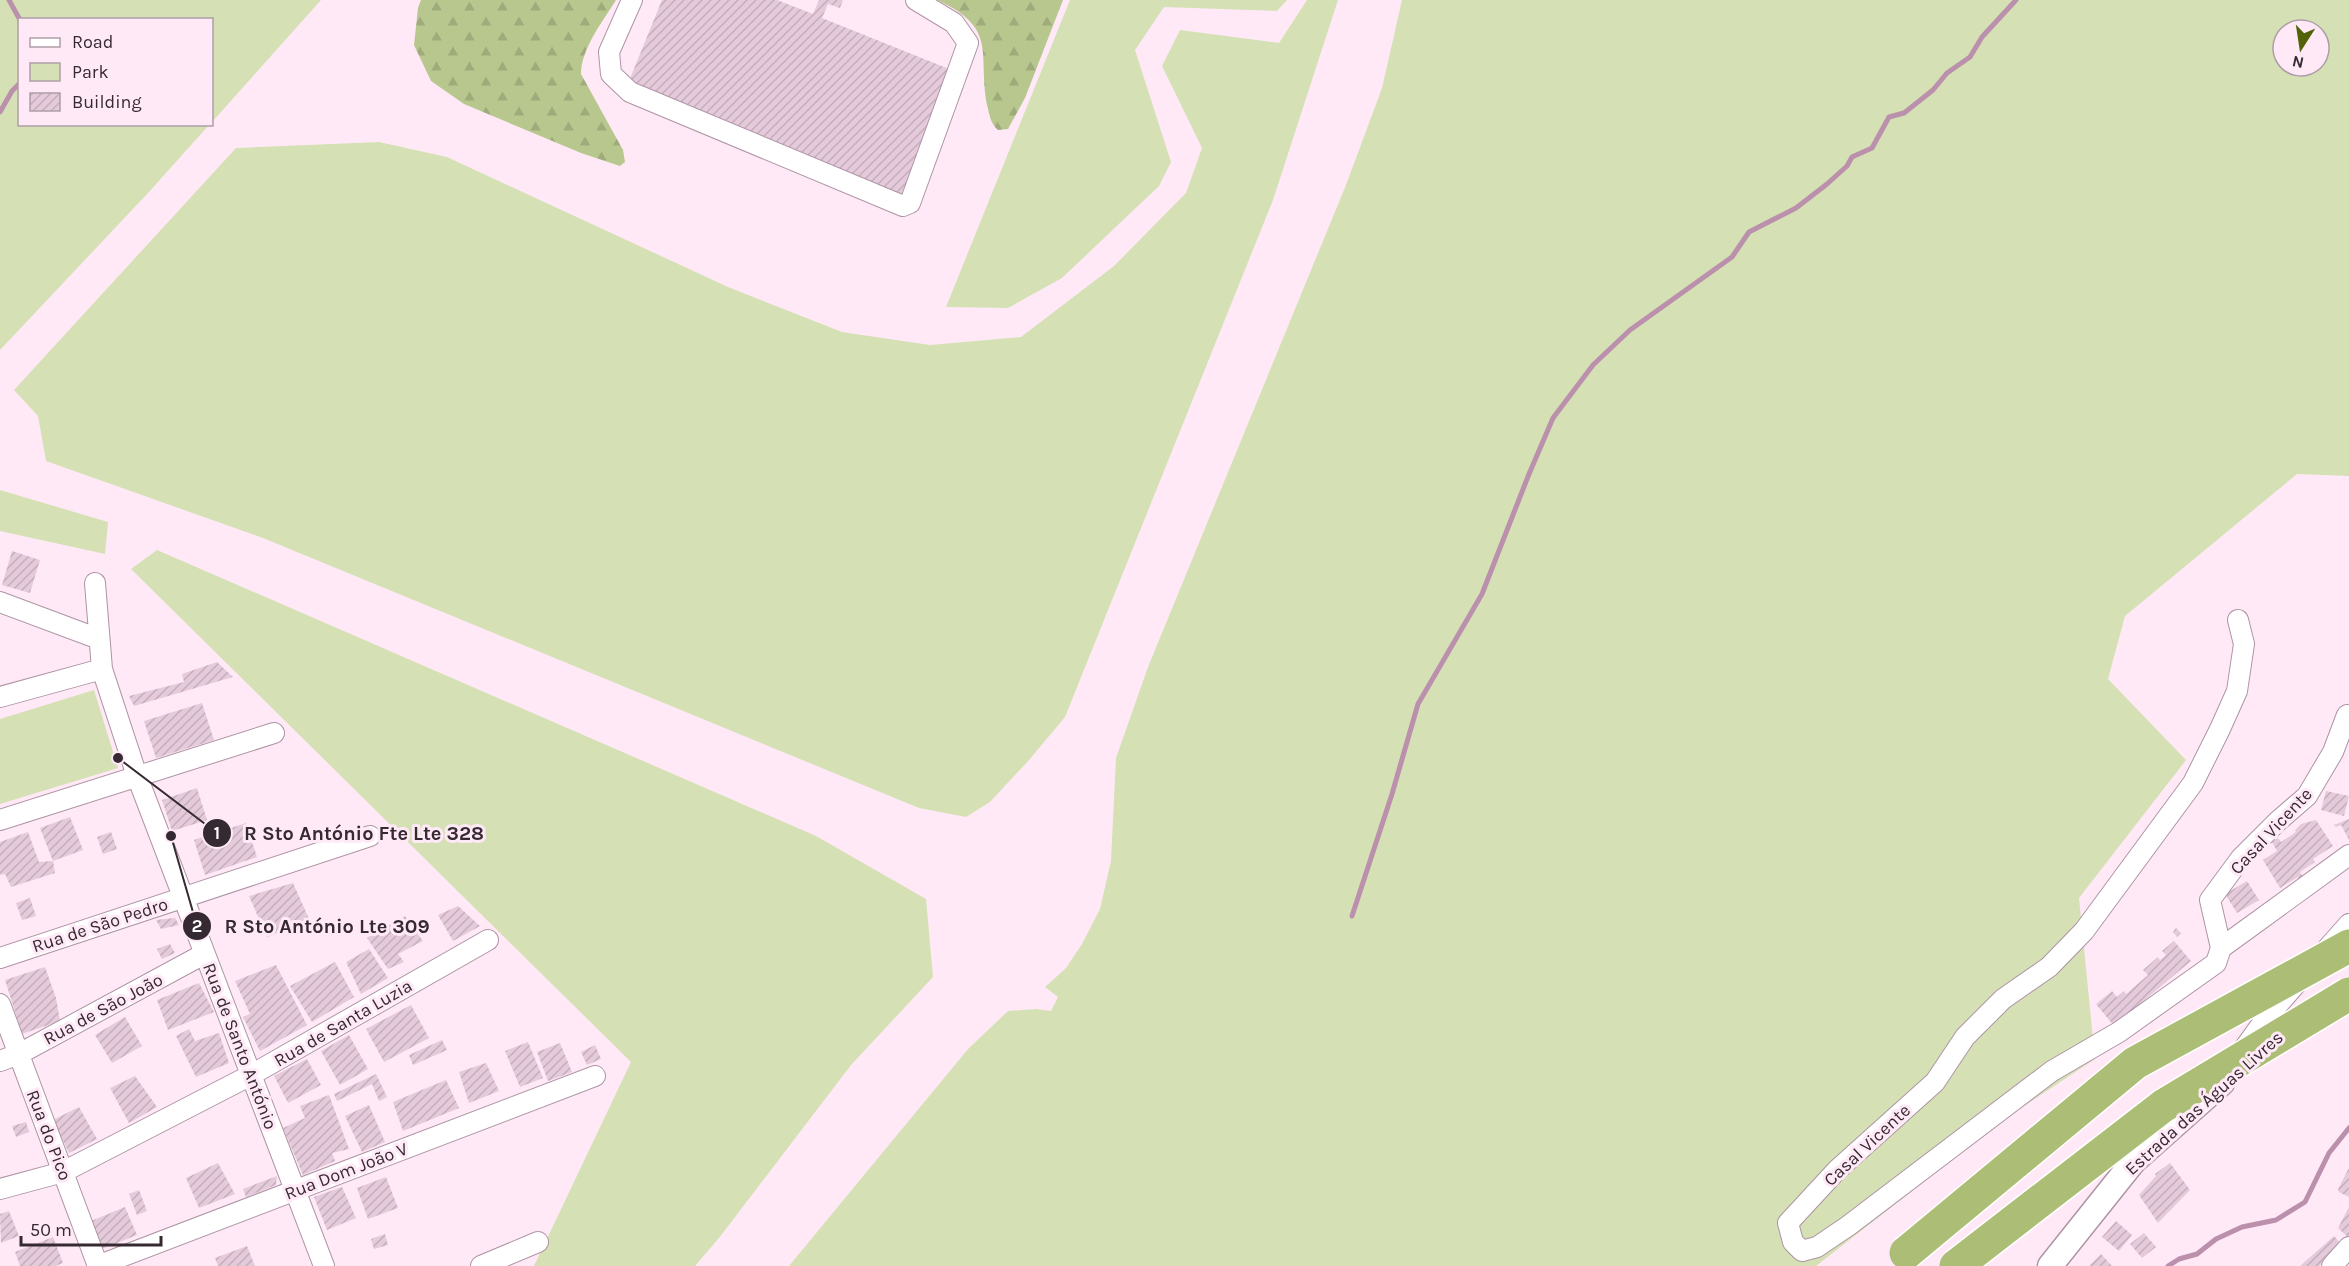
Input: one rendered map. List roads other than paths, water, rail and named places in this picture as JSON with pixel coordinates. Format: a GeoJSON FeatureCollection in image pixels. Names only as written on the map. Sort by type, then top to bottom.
{"type":"FeatureCollection","features":[{"type":"Feature","properties":{"kind":"highway"},"geometry":{"type":"LineString","coordinates":[[1906,1253],[2135,1063],[2349,946]]}},
{"type":"Feature","properties":{"kind":"highway"},"geometry":{"type":"LineString","coordinates":[[1956,1266],[2163,1106],[2349,994]]}},
{"type":"Feature","properties":{"kind":"street"},"geometry":{"type":"LineString","coordinates":[[632,0],[609,52],[611,75],[630,92],[903,206],[910,203],[968,43],[954,23],[916,0]]}},
{"type":"Feature","properties":{"kind":"street","name":"Rua de Santo António"},"geometry":{"type":"LineString","coordinates":[[94,584],[102,669],[137,776],[324,1266]]}},
{"type":"Feature","properties":{"kind":"street"},"geometry":{"type":"LineString","coordinates":[[0,602],[99,639]]}},
{"type":"Feature","properties":{"kind":"street","name":"Casal Vicente"},"geometry":{"type":"LineString","coordinates":[[2238,620],[2244,644],[2237,691],[2193,783],[2084,931],[2049,967],[2003,999],[1965,1037],[1935,1082],[1837,1170],[1788,1223],[1793,1242],[1802,1251],[1817,1247],[1848,1226],[2052,1071],[2119,1032],[2216,963],[2221,948],[2210,900],[2241,858],[2307,796],[2333,752],[2347,715]]}},
{"type":"Feature","properties":{"kind":"street"},"geometry":{"type":"LineString","coordinates":[[0,698],[102,669]]}},
{"type":"Feature","properties":{"kind":"street"},"geometry":{"type":"LineString","coordinates":[[0,820],[274,733]]}},
{"type":"Feature","properties":{"kind":"street","name":"Rua de São Pedro"},"geometry":{"type":"LineString","coordinates":[[0,958],[370,836]]}},
{"type":"Feature","properties":{"kind":"street","name":"Casal Vicente"},"geometry":{"type":"LineString","coordinates":[[2221,948],[2349,855]]}},
{"type":"Feature","properties":{"kind":"street"},"geometry":{"type":"LineString","coordinates":[[2215,1089],[2266,1018],[2349,924]]}},
{"type":"Feature","properties":{"kind":"street","name":"Rua de Santa Luzia"},"geometry":{"type":"LineString","coordinates":[[0,1189],[63,1172],[251,1075],[488,940]]}},
{"type":"Feature","properties":{"kind":"street","name":"Rua de São João"},"geometry":{"type":"LineString","coordinates":[[9,1058],[204,954]]}},
{"type":"Feature","properties":{"kind":"street","name":"Estrada das Águas Livres"},"geometry":{"type":"LineString","coordinates":[[2050,1266],[2133,1162],[2215,1089],[2321,1002],[2349,983]]}},
{"type":"Feature","properties":{"kind":"street","name":"Rua do Pico"},"geometry":{"type":"LineString","coordinates":[[0,1004],[9,1058],[63,1172],[98,1266]]}},
{"type":"Feature","properties":{"kind":"street","name":"Rua Dom João V"},"geometry":{"type":"LineString","coordinates":[[98,1266],[595,1076]]}},
{"type":"Feature","properties":{"kind":"street"},"geometry":{"type":"LineString","coordinates":[[481,1266],[538,1242]]}},
{"type":"Feature","properties":{"kind":"street"},"geometry":{"type":"LineString","coordinates":[[2332,1266],[2349,1247]]}},
{"type":"Feature","properties":{"kind":"waterway"},"geometry":{"type":"LineString","coordinates":[[9,0],[19,18]]}},
{"type":"Feature","properties":{"kind":"waterway"},"geometry":{"type":"LineString","coordinates":[[1352,916],[1392,794],[1418,704],[1482,594],[1553,418],[1593,365],[1630,330],[1732,257],[1749,232],[1796,208],[1847,166],[1852,157],[1872,148],[1889,117],[1904,113],[1933,90],[1947,73],[1970,57],[1982,37],[2016,0]]}},
{"type":"Feature","properties":{"kind":"waterway"},"geometry":{"type":"LineString","coordinates":[[0,112],[18,85]]}},
{"type":"Feature","properties":{"kind":"waterway"},"geometry":{"type":"LineString","coordinates":[[2168,1266],[2179,1259],[2197,1254],[2216,1239],[2242,1227],[2276,1220],[2305,1202],[2329,1153],[2349,1128]]}},
{"type":"Feature","properties":{"kind":"place","name":"R Sto António Fte Lte 328"},"geometry":{"type":"Point","coordinates":[118,758]}},
{"type":"Feature","properties":{"kind":"place","name":"R Sto António Lte 309"},"geometry":{"type":"Point","coordinates":[171,836]}}]}
